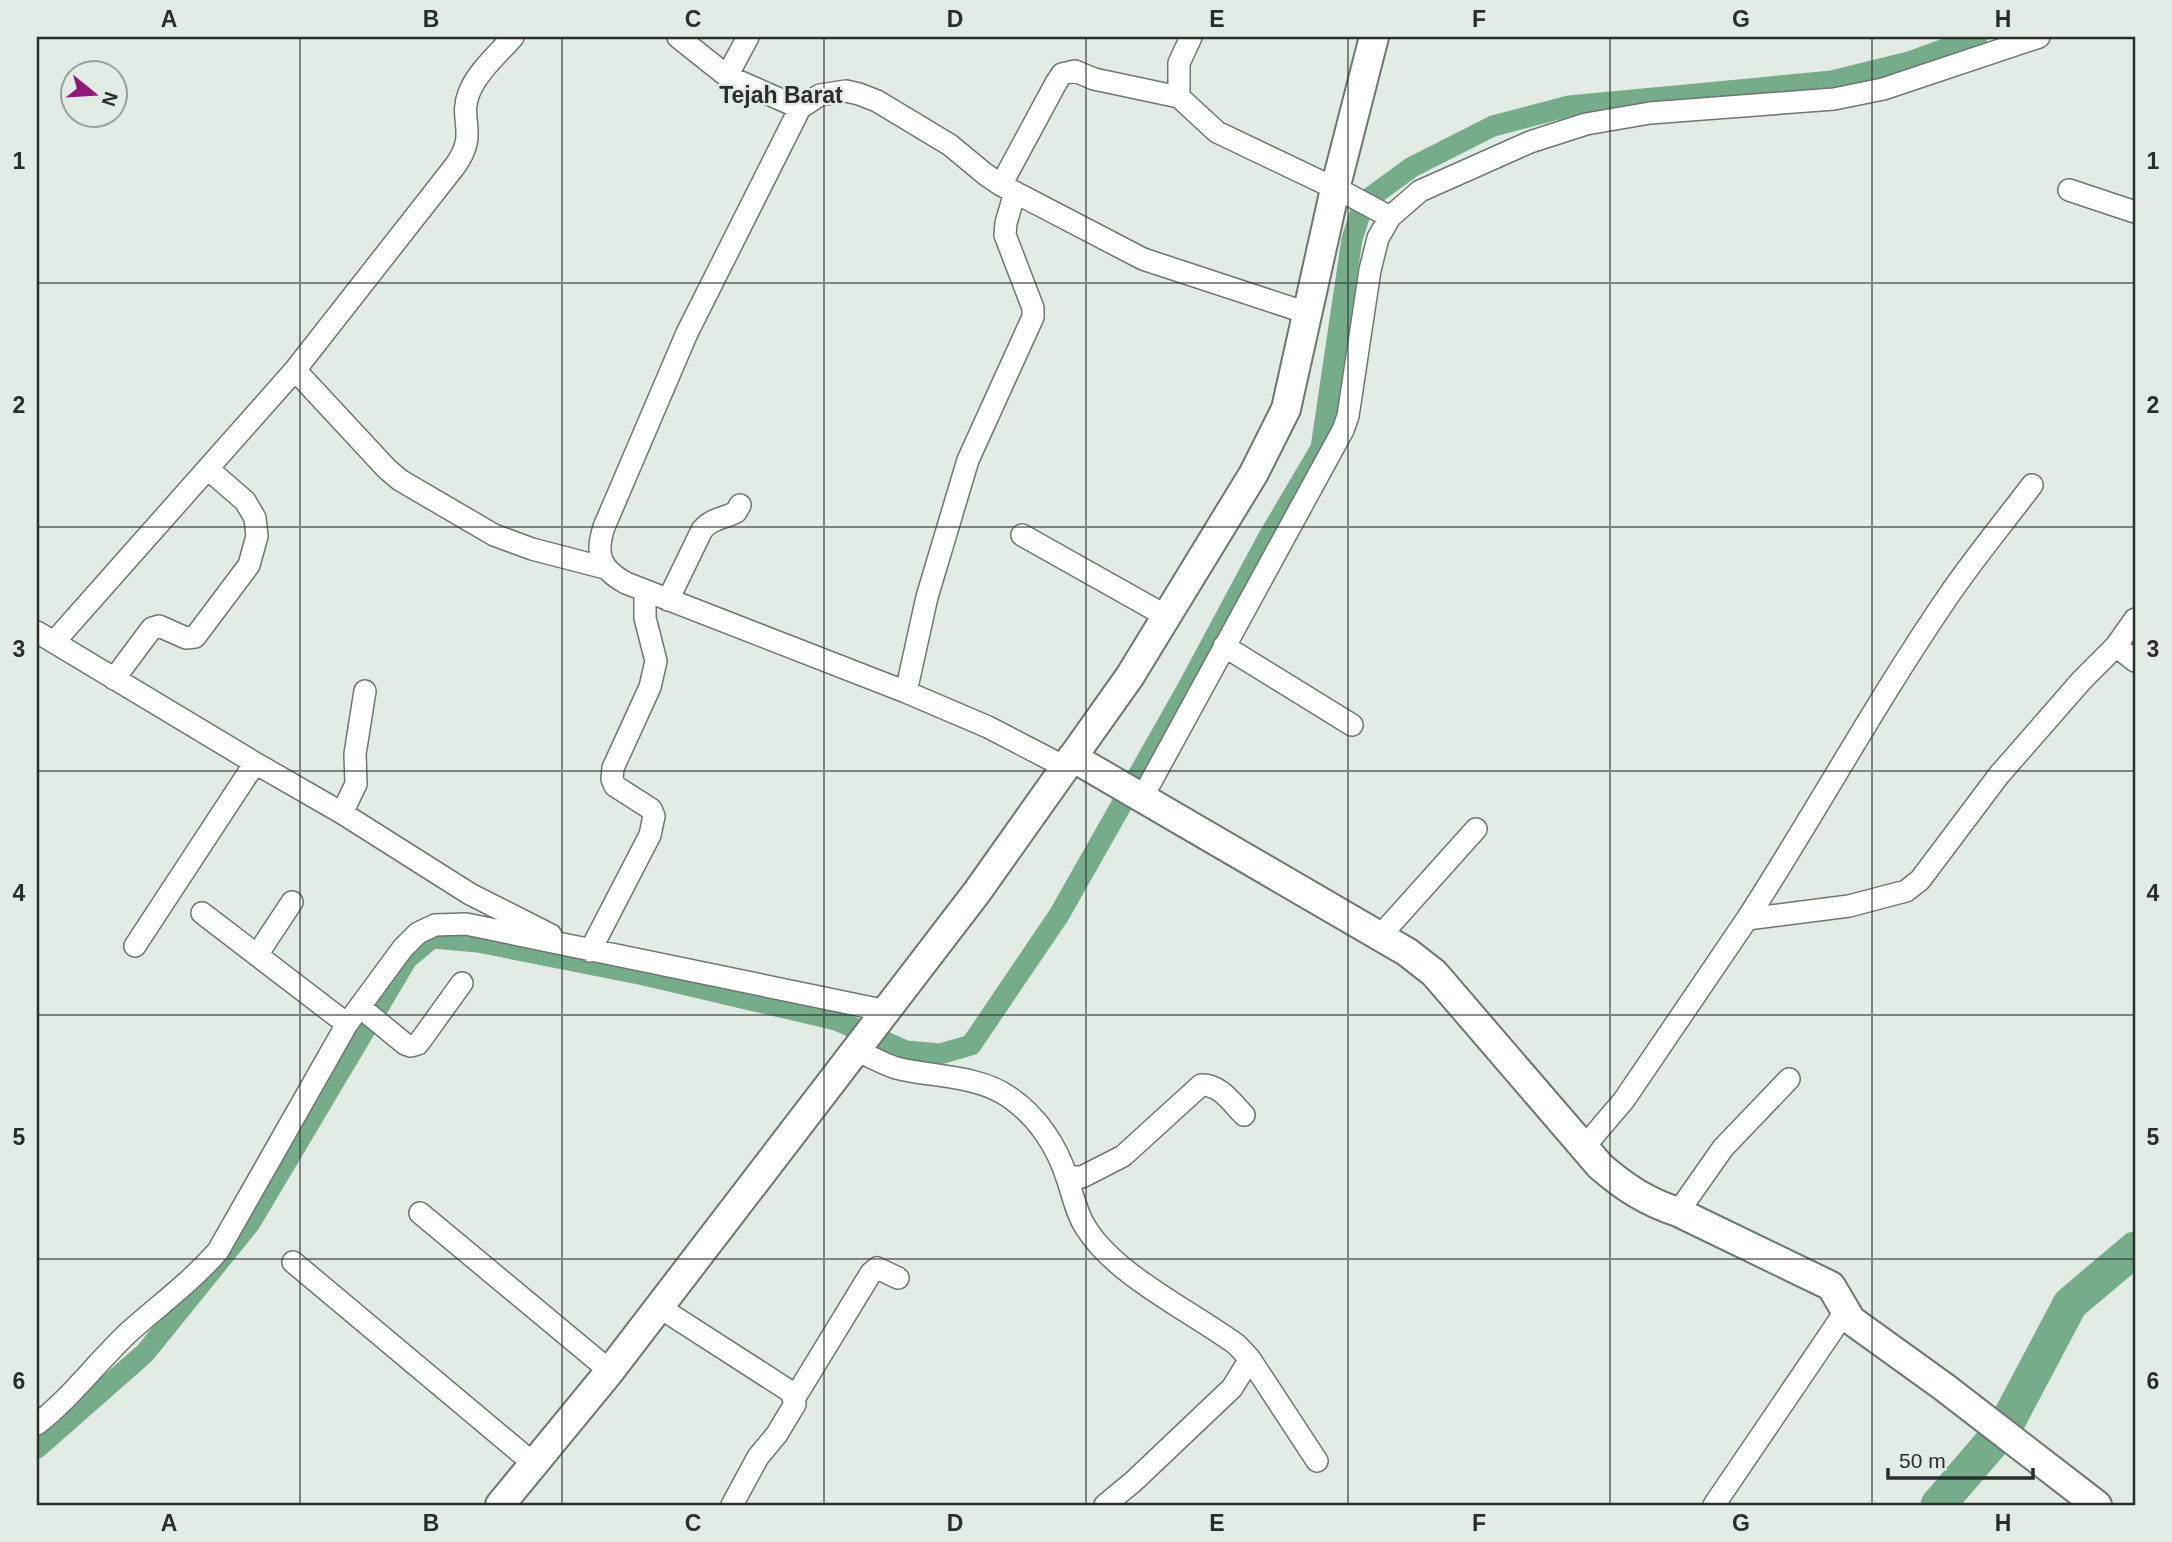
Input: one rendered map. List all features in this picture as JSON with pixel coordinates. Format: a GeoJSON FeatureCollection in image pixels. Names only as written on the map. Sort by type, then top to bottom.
{"type":"FeatureCollection","features":[{"type":"Feature","properties":{"kind":"main road"},"geometry":{"type":"LineString","coordinates":[[500,1505],[610,1371],[977,892],[1130,676],[1254,473],[1286,409],[1307,313],[1343,192],[1374,37]]}},
{"type":"Feature","properties":{"kind":"main road"},"geometry":{"type":"LineString","coordinates":[[1068,762],[1130,791],[1407,952],[1434,973],[1600,1166],[1622,1185],[1654,1204],[1678,1212],[1823,1281],[1834,1290],[1845,1312],[1871,1335],[1944,1387],[2088,1498]]}},
{"type":"Feature","properties":{"kind":"street"},"geometry":{"type":"LineString","coordinates":[[513,37],[474,83],[468,95],[468,142],[464,155],[295,370],[208,469],[45,637],[255,764],[342,813],[470,894],[583,949]]}},
{"type":"Feature","properties":{"kind":"street"},"geometry":{"type":"LineString","coordinates":[[678,37],[727,76],[800,108]]}},
{"type":"Feature","properties":{"kind":"street"},"geometry":{"type":"LineString","coordinates":[[727,76],[748,37]]}},
{"type":"Feature","properties":{"kind":"street"},"geometry":{"type":"LineString","coordinates":[[1179,97],[1180,63],[1191,37]]}},
{"type":"Feature","properties":{"kind":"street"},"geometry":{"type":"LineString","coordinates":[[1130,791],[1224,646],[1343,430],[1348,416],[1370,270],[1384,214],[1420,191],[1530,142],[1586,124],[1650,113],[1834,99],[1883,89],[2039,37]]}},
{"type":"Feature","properties":{"kind":"street"},"geometry":{"type":"LineString","coordinates":[[906,692],[927,597],[968,460],[1033,317],[1033,308],[1005,235],[1008,188],[1062,74],[1075,71],[1094,79],[1179,97],[1217,132],[1384,214]]}},
{"type":"Feature","properties":{"kind":"street"},"geometry":{"type":"LineString","coordinates":[[1068,762],[906,692],[645,591],[614,577],[605,568],[599,555],[599,541],[604,527],[688,333],[800,108],[820,94],[846,91],[877,101],[950,145],[985,174],[1008,188],[1143,259],[1307,313]]}},
{"type":"Feature","properties":{"kind":"street"},"geometry":{"type":"LineString","coordinates":[[2068,190],[2135,212]]}},
{"type":"Feature","properties":{"kind":"street"},"geometry":{"type":"LineString","coordinates":[[295,370],[400,480],[494,536],[605,568]]}},
{"type":"Feature","properties":{"kind":"street"},"geometry":{"type":"LineString","coordinates":[[114,679],[152,628],[163,626],[186,638],[195,637],[248,565],[257,545],[255,518],[245,501],[208,469]]}},
{"type":"Feature","properties":{"kind":"street"},"geometry":{"type":"LineString","coordinates":[[1584,1147],[1624,1100],[1747,919],[1808,824],[1861,733],[1950,595],[2032,485]]}},
{"type":"Feature","properties":{"kind":"street"},"geometry":{"type":"LineString","coordinates":[[668,600],[702,530],[717,517],[736,512],[740,505]]}},
{"type":"Feature","properties":{"kind":"street"},"geometry":{"type":"LineString","coordinates":[[1022,535],[1166,617]]}},
{"type":"Feature","properties":{"kind":"street"},"geometry":{"type":"LineString","coordinates":[[583,949],[650,835],[654,822],[651,809],[615,786],[612,779],[613,768],[650,687],[656,661],[645,618],[645,591]]}},
{"type":"Feature","properties":{"kind":"street"},"geometry":{"type":"LineString","coordinates":[[1747,919],[1850,906],[1906,891],[1920,880],[1999,775],[2082,680],[2116,646],[2135,619]]}},
{"type":"Feature","properties":{"kind":"street"},"geometry":{"type":"LineString","coordinates":[[1224,646],[1352,725]]}},
{"type":"Feature","properties":{"kind":"street"},"geometry":{"type":"LineString","coordinates":[[2116,646],[2135,661]]}},
{"type":"Feature","properties":{"kind":"street"},"geometry":{"type":"LineString","coordinates":[[342,813],[356,784],[355,754],[365,691]]}},
{"type":"Feature","properties":{"kind":"street"},"geometry":{"type":"LineString","coordinates":[[135,946],[255,764]]}},
{"type":"Feature","properties":{"kind":"street"},"geometry":{"type":"LineString","coordinates":[[1380,936],[1476,829]]}},
{"type":"Feature","properties":{"kind":"street"},"geometry":{"type":"LineString","coordinates":[[466,924],[470,894]]}},
{"type":"Feature","properties":{"kind":"street"},"geometry":{"type":"LineString","coordinates":[[257,955],[292,902]]}},
{"type":"Feature","properties":{"kind":"street"},"geometry":{"type":"LineString","coordinates":[[202,913],[347,1024]]}},
{"type":"Feature","properties":{"kind":"street"},"geometry":{"type":"LineString","coordinates":[[37,1424],[69,1396],[130,1332],[199,1272],[218,1251],[347,1024],[368,1013],[403,948],[418,933],[435,925],[466,924],[583,949],[872,1031],[893,1067],[985,1085],[1007,1095],[1039,1124],[1067,1177],[1071,1195],[1085,1227],[1103,1250],[1131,1274],[1237,1345],[1250,1359],[1317,1461]]}},
{"type":"Feature","properties":{"kind":"street"},"geometry":{"type":"LineString","coordinates":[[368,1013],[405,1044],[418,1044],[462,983]]}},
{"type":"Feature","properties":{"kind":"street"},"geometry":{"type":"LineString","coordinates":[[1678,1212],[1723,1148],[1790,1079]]}},
{"type":"Feature","properties":{"kind":"street"},"geometry":{"type":"LineString","coordinates":[[1067,1177],[1083,1177],[1123,1156],[1201,1085],[1210,1085],[1220,1090],[1244,1115]]}},
{"type":"Feature","properties":{"kind":"street"},"geometry":{"type":"LineString","coordinates":[[420,1213],[610,1371]]}},
{"type":"Feature","properties":{"kind":"street"},"geometry":{"type":"LineString","coordinates":[[293,1262],[534,1464]]}},
{"type":"Feature","properties":{"kind":"street"},"geometry":{"type":"LineString","coordinates":[[787,1392],[871,1273],[877,1268],[898,1278]]}},
{"type":"Feature","properties":{"kind":"street"},"geometry":{"type":"LineString","coordinates":[[659,1307],[787,1392],[795,1404],[758,1457],[732,1505]]}},
{"type":"Feature","properties":{"kind":"street"},"geometry":{"type":"LineString","coordinates":[[1714,1505],[1845,1312]]}},
{"type":"Feature","properties":{"kind":"street"},"geometry":{"type":"LineString","coordinates":[[1105,1505],[1232,1388],[1250,1359]]}},
{"type":"Feature","properties":{"kind":"waterway"},"geometry":{"type":"LineString","coordinates":[[37,1448],[145,1353],[250,1223],[407,959],[432,938],[478,942],[644,975],[836,1020],[906,1051],[940,1054],[971,1045],[1059,915],[1186,691],[1268,538],[1321,448],[1352,239],[1364,202],[1412,167],[1493,126],[1569,106],[1832,81],[1909,62],[1977,37]]}},
{"type":"Feature","properties":{"kind":"waterway"},"geometry":{"type":"LineString","coordinates":[[1938,1505],[2005,1427],[2070,1304],[2135,1249]]}},
{"type":"Feature","properties":{"kind":"district","name":"Tejah Barat"},"geometry":{"type":"Point","coordinates":[781,95]}}]}
